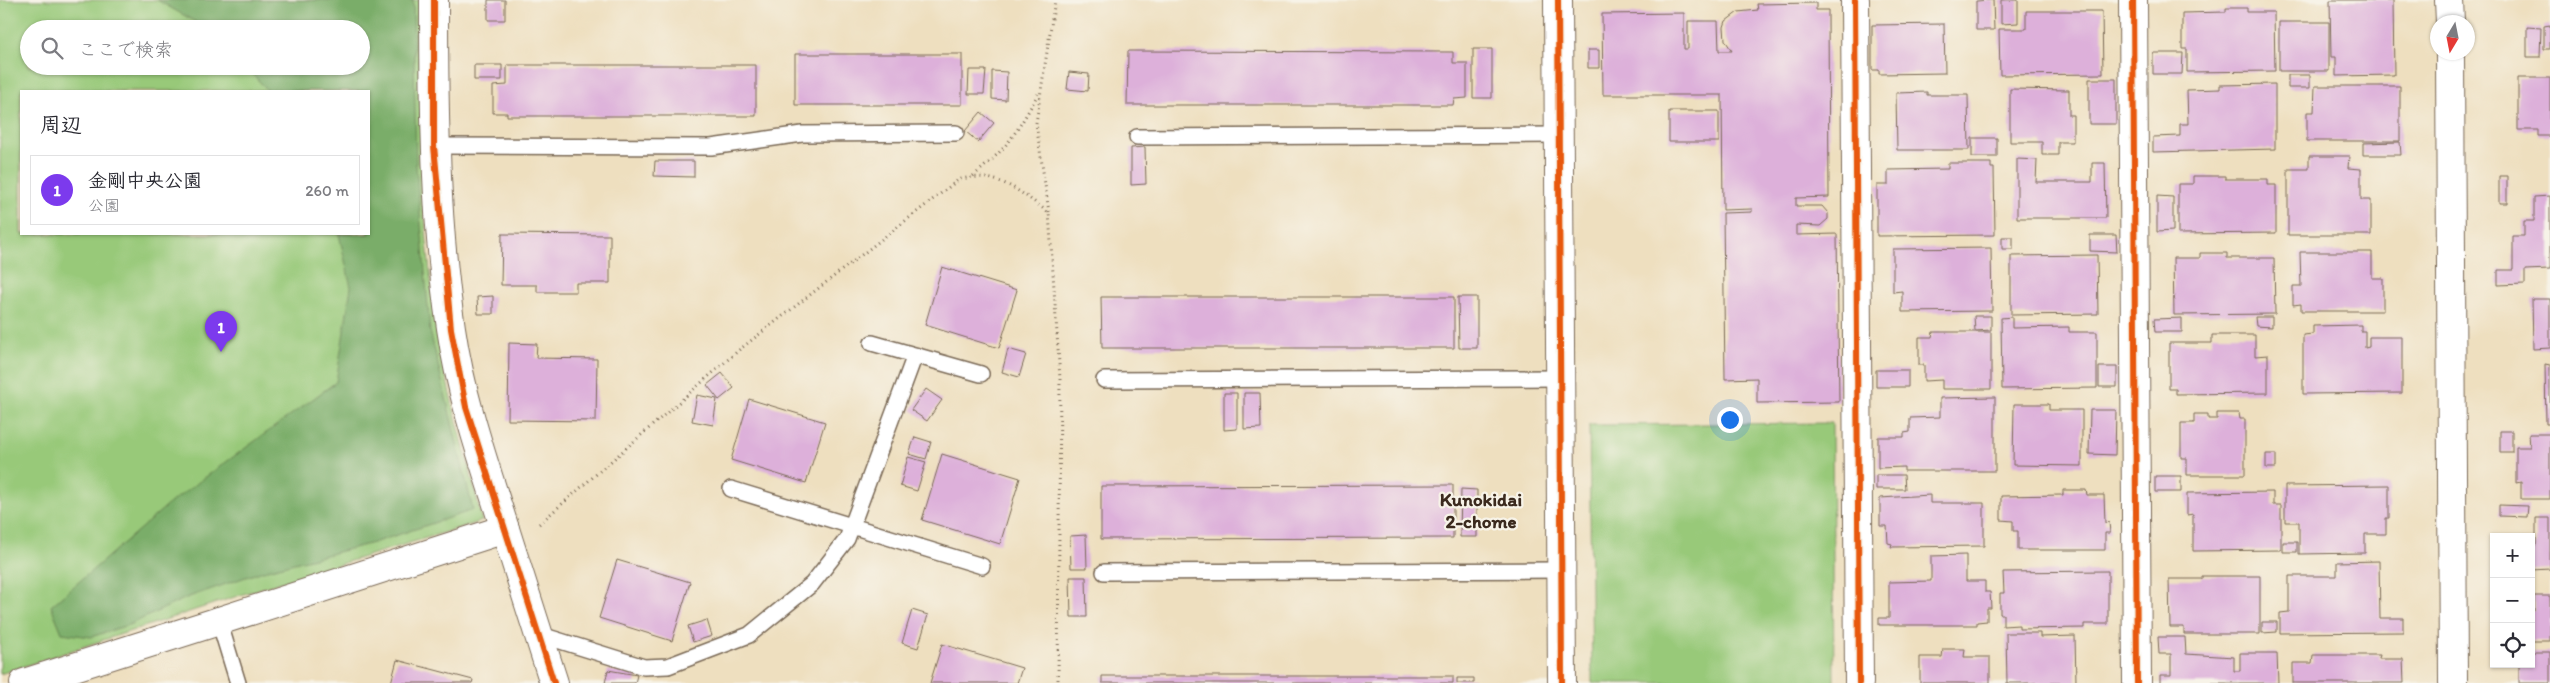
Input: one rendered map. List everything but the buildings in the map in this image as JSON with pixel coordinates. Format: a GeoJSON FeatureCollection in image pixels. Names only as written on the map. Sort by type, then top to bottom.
{"type":"FeatureCollection","features":[{"type":"Feature","properties":{"kind":"street"},"geometry":{"type":"LineString","coordinates":[[434,0],[434,146],[451,329],[466,407],[554,683]]}},
{"type":"Feature","properties":{"kind":"street"},"geometry":{"type":"LineString","coordinates":[[1558,0],[1562,683]]}},
{"type":"Feature","properties":{"kind":"street"},"geometry":{"type":"LineString","coordinates":[[1854,0],[1859,683]]}},
{"type":"Feature","properties":{"kind":"street"},"geometry":{"type":"LineString","coordinates":[[2133,0],[2137,683]]}},
{"type":"Feature","properties":{"kind":"street"},"geometry":{"type":"LineString","coordinates":[[2449,0],[2450,15]]}},
{"type":"Feature","properties":{"kind":"street"},"geometry":{"type":"LineString","coordinates":[[2450,60],[2453,683]]}},
{"type":"Feature","properties":{"kind":"street"},"geometry":{"type":"LineString","coordinates":[[24,683],[505,529]]}},
{"type":"Feature","properties":{"kind":"lane"},"geometry":{"type":"LineString","coordinates":[[434,146],[711,147],[802,134],[956,133]]}},
{"type":"Feature","properties":{"kind":"lane"},"geometry":{"type":"LineString","coordinates":[[1137,137],[1560,135]]}},
{"type":"Feature","properties":{"kind":"lane"},"geometry":{"type":"LineString","coordinates":[[872,343],[982,374]]}},
{"type":"Feature","properties":{"kind":"lane"},"geometry":{"type":"LineString","coordinates":[[538,634],[644,667],[668,666],[749,635],[812,584],[848,539],[915,354]]}},
{"type":"Feature","properties":{"kind":"lane"},"geometry":{"type":"LineString","coordinates":[[1104,380],[1560,378]]}},
{"type":"Feature","properties":{"kind":"lane"},"geometry":{"type":"LineString","coordinates":[[731,489],[982,566]]}},
{"type":"Feature","properties":{"kind":"lane"},"geometry":{"type":"LineString","coordinates":[[1104,572],[1562,570]]}},
{"type":"Feature","properties":{"kind":"lane"},"geometry":{"type":"LineString","coordinates":[[219,621],[238,683]]}},
{"type":"Feature","properties":{"kind":"path"},"geometry":{"type":"LineString","coordinates":[[1049,213],[1036,123],[1055,0]]}},
{"type":"Feature","properties":{"kind":"path"},"geometry":{"type":"LineString","coordinates":[[973,176],[1002,152],[1015,136],[1040,91]]}},
{"type":"Feature","properties":{"kind":"green space"},"geometry":{"type":"Polygon","coordinates":[[[0,0],[420,0],[422,161],[431,282],[445,372],[482,521],[262,588],[0,674],[0,0]]]}},
{"type":"Feature","properties":{"kind":"green space"},"geometry":{"type":"Polygon","coordinates":[[[157,0],[413,0],[416,165],[430,331],[473,510],[373,543],[263,571],[186,598],[131,624],[91,637],[62,633],[51,606],[170,503],[336,382],[351,287],[339,235],[370,235],[370,90],[267,90],[253,75],[370,75],[370,20],[192,20],[157,0]]]}},
{"type":"Feature","properties":{"kind":"green space"},"geometry":{"type":"Polygon","coordinates":[[[1832,423],[1834,683],[1592,683],[1589,425],[1832,423]]]}},
{"type":"Feature","properties":{"kind":"cycle path"},"geometry":{"type":"LineString","coordinates":[[434,0],[434,146],[451,329],[466,407],[554,683]]}},
{"type":"Feature","properties":{"kind":"cycle path"},"geometry":{"type":"LineString","coordinates":[[1558,0],[1562,683]]}},
{"type":"Feature","properties":{"kind":"cycle path"},"geometry":{"type":"LineString","coordinates":[[1855,0],[1859,683]]}},
{"type":"Feature","properties":{"kind":"cycle path"},"geometry":{"type":"LineString","coordinates":[[2133,0],[2137,683]]}},
{"type":"Feature","properties":{"kind":"place","name":"金剛中央公園"},"geometry":{"type":"Point","coordinates":[221,352]}},
{"type":"Feature","properties":{"kind":"district","name":"Kunokidai 2-chome"},"geometry":{"type":"Point","coordinates":[1481,510]}}]}
